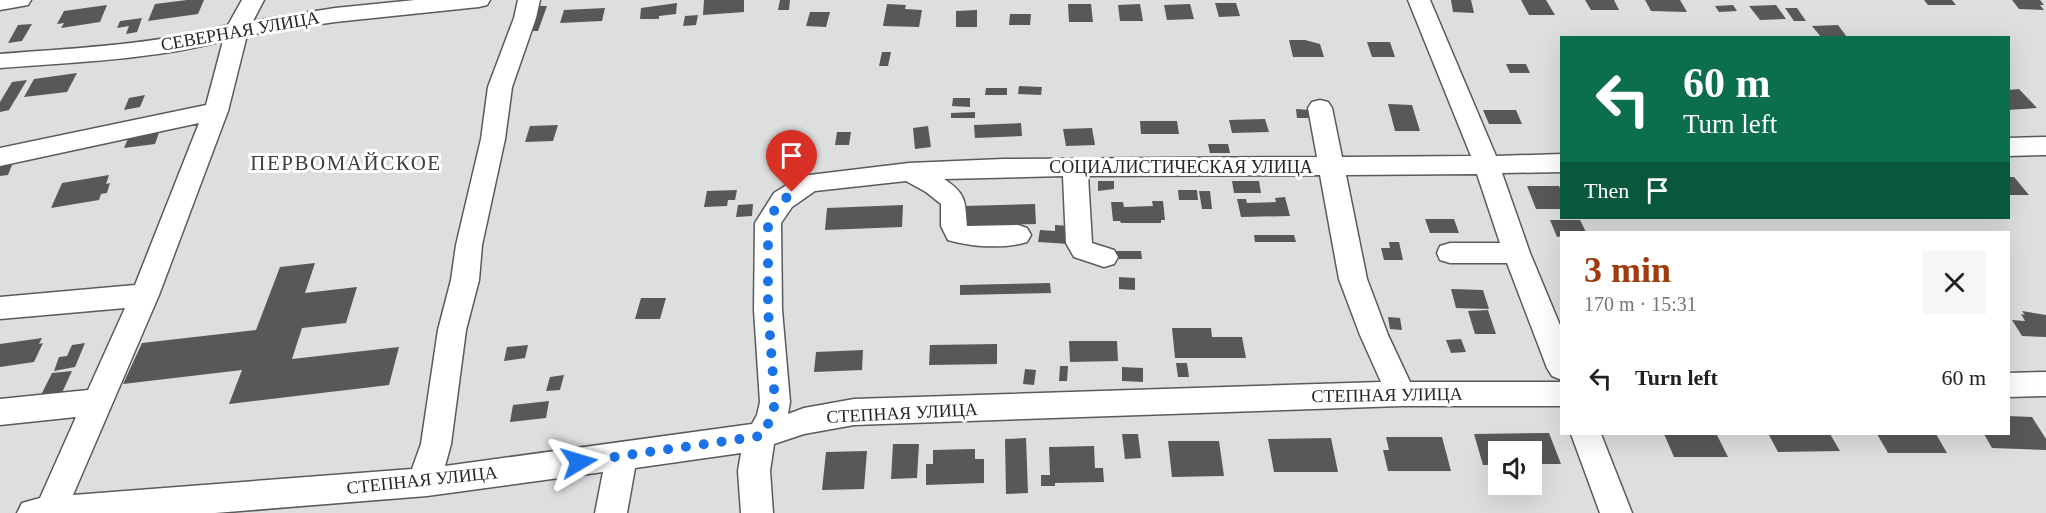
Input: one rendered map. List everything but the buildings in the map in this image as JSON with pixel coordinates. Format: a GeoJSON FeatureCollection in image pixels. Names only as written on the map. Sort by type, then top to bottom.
{"type":"FeatureCollection","features":[{"type":"Feature","properties":{"kind":"street"},"geometry":{"type":"LineString","coordinates":[[0,3],[20,0]]}},
{"type":"Feature","properties":{"kind":"street"},"geometry":{"type":"LineString","coordinates":[[44,512],[99,402],[145,295],[216,111],[237,30],[253,0]]}},
{"type":"Feature","properties":{"kind":"street","name":"СЕВЕРНАЯ УЛИЦА"},"geometry":{"type":"LineString","coordinates":[[0,61],[126,51],[196,41],[237,30],[335,15],[479,0]]}},
{"type":"Feature","properties":{"kind":"street"},"geometry":{"type":"LineString","coordinates":[[424,482],[436,444],[452,330],[465,280],[469,245],[493,139],[500,87],[525,18],[529,0],[523,0]]}},
{"type":"Feature","properties":{"kind":"street"},"geometry":{"type":"LineString","coordinates":[[1419,0],[1487,165],[1517,253],[1560,363]]}},
{"type":"Feature","properties":{"kind":"street"},"geometry":{"type":"LineString","coordinates":[[1320,108],[1353,279],[1374,335],[1401,394]]}},
{"type":"Feature","properties":{"kind":"street"},"geometry":{"type":"LineString","coordinates":[[0,157],[216,111]]}},
{"type":"Feature","properties":{"kind":"street"},"geometry":{"type":"LineString","coordinates":[[2010,147],[2046,146]]}},
{"type":"Feature","properties":{"kind":"street","name":"СОЦИАЛИСТИЧЕСКАЯ УЛИЦА"},"geometry":{"type":"LineString","coordinates":[[761,436],[772,417],[775,402],[768,310],[768,224],[783,200],[801,187],[820,180],[909,172],[993,168],[1560,163]]}},
{"type":"Feature","properties":{"kind":"street"},"geometry":{"type":"LineString","coordinates":[[1075,168],[1079,243],[1083,250],[1104,257]]}},
{"type":"Feature","properties":{"kind":"street"},"geometry":{"type":"LineString","coordinates":[[909,172],[950,194],[954,203],[953,224],[957,233],[967,236],[1018,235]]}},
{"type":"Feature","properties":{"kind":"street"},"geometry":{"type":"LineString","coordinates":[[1450,254],[1517,253]]}},
{"type":"Feature","properties":{"kind":"street"},"geometry":{"type":"LineString","coordinates":[[0,309],[145,295]]}},
{"type":"Feature","properties":{"kind":"street"},"geometry":{"type":"LineString","coordinates":[[2010,385],[2046,384]]}},
{"type":"Feature","properties":{"kind":"street","name":"СТЕПНАЯ УЛИЦА"},"geometry":{"type":"LineString","coordinates":[[44,512],[424,482],[761,436],[804,421],[854,412],[1401,394],[1560,394]]}},
{"type":"Feature","properties":{"kind":"street"},"geometry":{"type":"LineString","coordinates":[[0,412],[99,402]]}},
{"type":"Feature","properties":{"kind":"street"},"geometry":{"type":"LineString","coordinates":[[1586,435],[1616,513]]}},
{"type":"Feature","properties":{"kind":"street"},"geometry":{"type":"LineString","coordinates":[[757,513],[754,471],[761,436]]}},
{"type":"Feature","properties":{"kind":"street"},"geometry":{"type":"LineString","coordinates":[[611,513],[622,456]]}},
{"type":"Feature","properties":{"kind":"district","name":"ПЕРВОМАЙСКОЕ"},"geometry":{"type":"Point","coordinates":[346,163]}},
{"type":"Feature","properties":{"kind":"route"},"geometry":{"type":"LineString","coordinates":[[579,462],[761,436],[772,417],[775,402],[775,382],[769,337],[768,224],[775,209],[792,192]]}}]}
